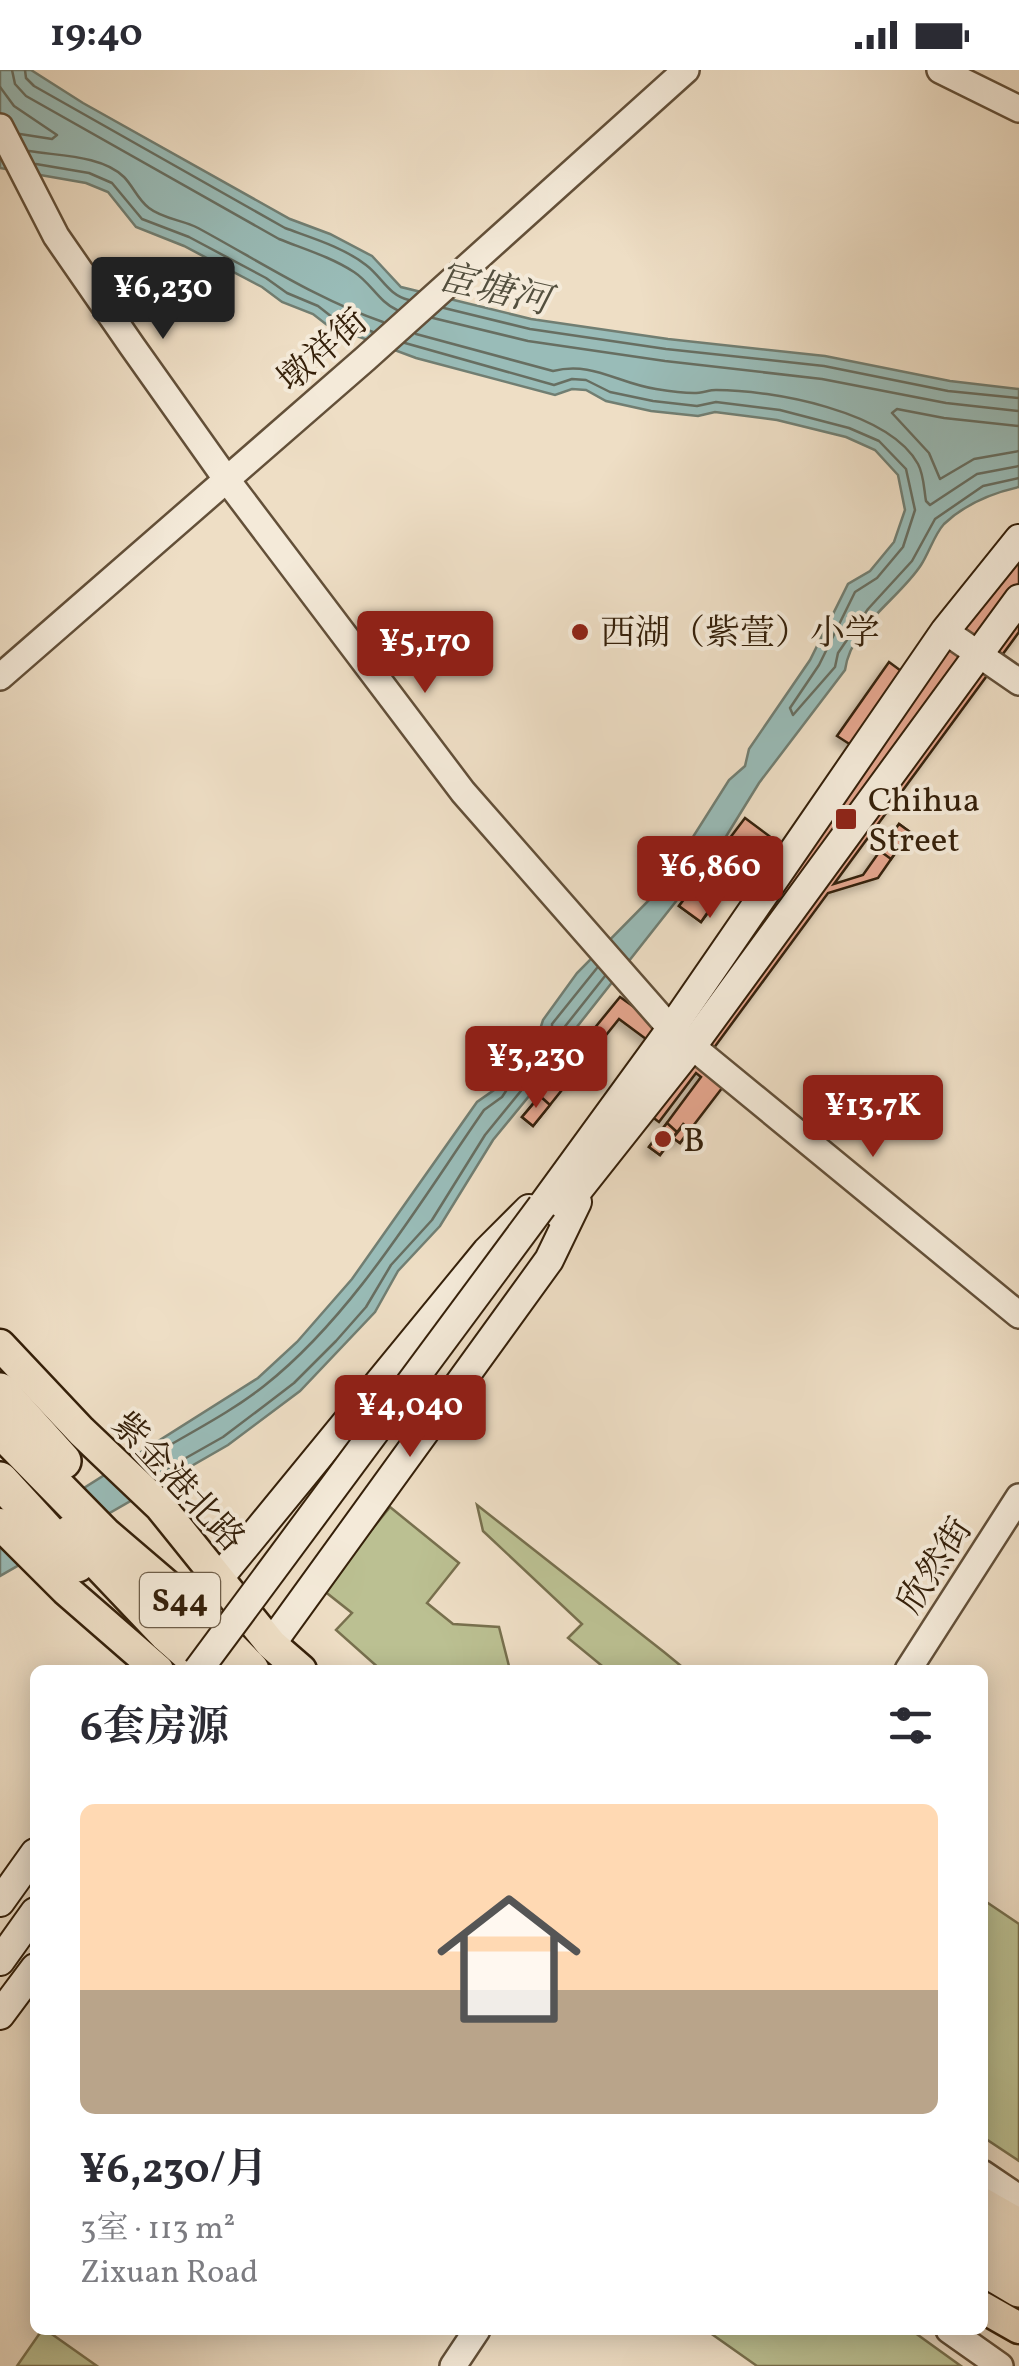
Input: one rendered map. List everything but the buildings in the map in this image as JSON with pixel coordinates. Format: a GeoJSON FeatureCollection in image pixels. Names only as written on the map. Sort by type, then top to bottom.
{"type":"FeatureCollection","features":[{"type":"Feature","properties":{"kind":"highway"},"geometry":{"type":"LineString","coordinates":[[0,1391],[26,1489]]}},
{"type":"Feature","properties":{"kind":"highway","name":"S44"},"geometry":{"type":"LineString","coordinates":[[0,1429],[26,1489]]}},
{"type":"Feature","properties":{"kind":"highway","name":"S44"},"geometry":{"type":"LineString","coordinates":[[0,1460],[87,1548],[180,1623],[261,1657]]}},
{"type":"Feature","properties":{"kind":"highway","name":"S44"},"geometry":{"type":"LineString","coordinates":[[180,1623],[207,1665]]}},
{"type":"Feature","properties":{"kind":"highway"},"geometry":{"type":"LineString","coordinates":[[988,2238],[1019,2256]]}},
{"type":"Feature","properties":{"kind":"highway"},"geometry":{"type":"LineString","coordinates":[[988,2271],[1019,2289]]}},
{"type":"Feature","properties":{"kind":"main road"},"geometry":{"type":"LineString","coordinates":[[681,1037],[946,631],[1019,539]]}},
{"type":"Feature","properties":{"kind":"main road"},"geometry":{"type":"LineString","coordinates":[[214,1665],[681,1037],[1019,599]]}},
{"type":"Feature","properties":{"kind":"main road"},"geometry":{"type":"LineString","coordinates":[[220,1578],[487,1251],[581,1170]]}},
{"type":"Feature","properties":{"kind":"main road"},"geometry":{"type":"LineString","coordinates":[[261,1657],[550,1260],[581,1170]]}},
{"type":"Feature","properties":{"kind":"main road"},"geometry":{"type":"LineString","coordinates":[[202,1665],[551,1210]]}},
{"type":"Feature","properties":{"kind":"main road","name":"紫金港北路"},"geometry":{"type":"LineString","coordinates":[[0,1344],[160,1506],[220,1578],[261,1657],[286,1665]]}},
{"type":"Feature","properties":{"kind":"main road"},"geometry":{"type":"LineString","coordinates":[[26,1489],[87,1548],[155,1665]]}},
{"type":"Feature","properties":{"kind":"main road"},"geometry":{"type":"LineString","coordinates":[[0,1902],[30,1860]]}},
{"type":"Feature","properties":{"kind":"main road"},"geometry":{"type":"LineString","coordinates":[[0,1936],[30,1896]]}},
{"type":"Feature","properties":{"kind":"main road"},"geometry":{"type":"LineString","coordinates":[[0,1961],[30,1919]]}},
{"type":"Feature","properties":{"kind":"main road"},"geometry":{"type":"LineString","coordinates":[[0,2015],[30,1975]]}},
{"type":"Feature","properties":{"kind":"main road"},"geometry":{"type":"LineString","coordinates":[[988,2206],[1019,2224]]}},
{"type":"Feature","properties":{"kind":"main road"},"geometry":{"type":"LineString","coordinates":[[988,2310],[1019,2328]]}},
{"type":"Feature","properties":{"kind":"street","name":"墩祥街"},"geometry":{"type":"LineString","coordinates":[[0,677],[469,267],[686,70]]}},
{"type":"Feature","properties":{"kind":"street"},"geometry":{"type":"LineString","coordinates":[[940,70],[1019,109]]}},
{"type":"Feature","properties":{"kind":"street"},"geometry":{"type":"LineString","coordinates":[[0,127],[56,236],[226,480],[463,792],[681,1037],[1019,1316]]}},
{"type":"Feature","properties":{"kind":"street"},"geometry":{"type":"LineString","coordinates":[[946,631],[1019,682]]}},
{"type":"Feature","properties":{"kind":"street","name":"欣然街"},"geometry":{"type":"LineString","coordinates":[[911,1665],[1019,1497]]}},
{"type":"Feature","properties":{"kind":"street"},"geometry":{"type":"LineString","coordinates":[[988,2178],[1019,2198]]}},
{"type":"Feature","properties":{"kind":"street"},"geometry":{"type":"LineString","coordinates":[[453,2366],[474,2335]]}},
{"type":"Feature","properties":{"kind":"street"},"geometry":{"type":"LineString","coordinates":[[957,2335],[1000,2366]]}},
{"type":"Feature","properties":{"kind":"green space"},"geometry":{"type":"Polygon","coordinates":[[[477,1505],[680,1665],[601,1665],[568,1638],[582,1624],[483,1531],[477,1505]]]}},
{"type":"Feature","properties":{"kind":"green space"},"geometry":{"type":"Polygon","coordinates":[[[390,1507],[459,1563],[427,1603],[453,1624],[499,1627],[509,1665],[375,1665],[336,1630],[352,1613],[323,1590],[390,1507]]]}},
{"type":"Feature","properties":{"kind":"green space"},"geometry":{"type":"Polygon","coordinates":[[[988,1903],[1019,1924],[1019,2161],[988,2140],[988,1903]]]}},
{"type":"Feature","properties":{"kind":"green space"},"geometry":{"type":"Polygon","coordinates":[[[39,2335],[53,2335],[97,2366],[17,2366],[39,2335]]]}},
{"type":"Feature","properties":{"kind":"green space"},"geometry":{"type":"Polygon","coordinates":[[[713,2335],[918,2335],[961,2366],[757,2366],[713,2335]]]}},
{"type":"Feature","properties":{"kind":"water"},"geometry":{"type":"Polygon","coordinates":[[[0,70],[31,70],[290,219],[372,256],[401,287],[531,319],[825,356],[950,381],[1019,389],[1019,487],[970,505],[940,528],[912,577],[856,640],[845,670],[759,783],[722,843],[565,1042],[547,1074],[493,1140],[440,1226],[398,1271],[375,1312],[300,1391],[228,1445],[0,1576],[0,1541],[258,1378],[297,1342],[352,1279],[477,1102],[494,1090],[506,1071],[525,1061],[534,1048],[543,1020],[577,973],[660,889],[729,780],[745,766],[749,749],[810,660],[848,584],[870,571],[894,542],[905,510],[898,475],[875,450],[846,437],[777,420],[715,412],[698,416],[651,411],[606,401],[586,390],[572,389],[555,395],[416,358],[327,325],[184,246],[136,227],[108,192],[86,183],[0,168],[0,70]]]}},
{"type":"Feature","properties":{"kind":"place","name":"西湖（紫萱）小学"},"geometry":{"type":"Point","coordinates":[580,632]}},
{"type":"Feature","properties":{"kind":"place","name":"Chihua Street"},"geometry":{"type":"Point","coordinates":[846,819]}},
{"type":"Feature","properties":{"kind":"place","name":"B"},"geometry":{"type":"Point","coordinates":[663,1139]}},
{"type":"Feature","properties":{"kind":"water label","name":"宦塘河"},"geometry":{"type":"Point","coordinates":[494,288]}}]}
